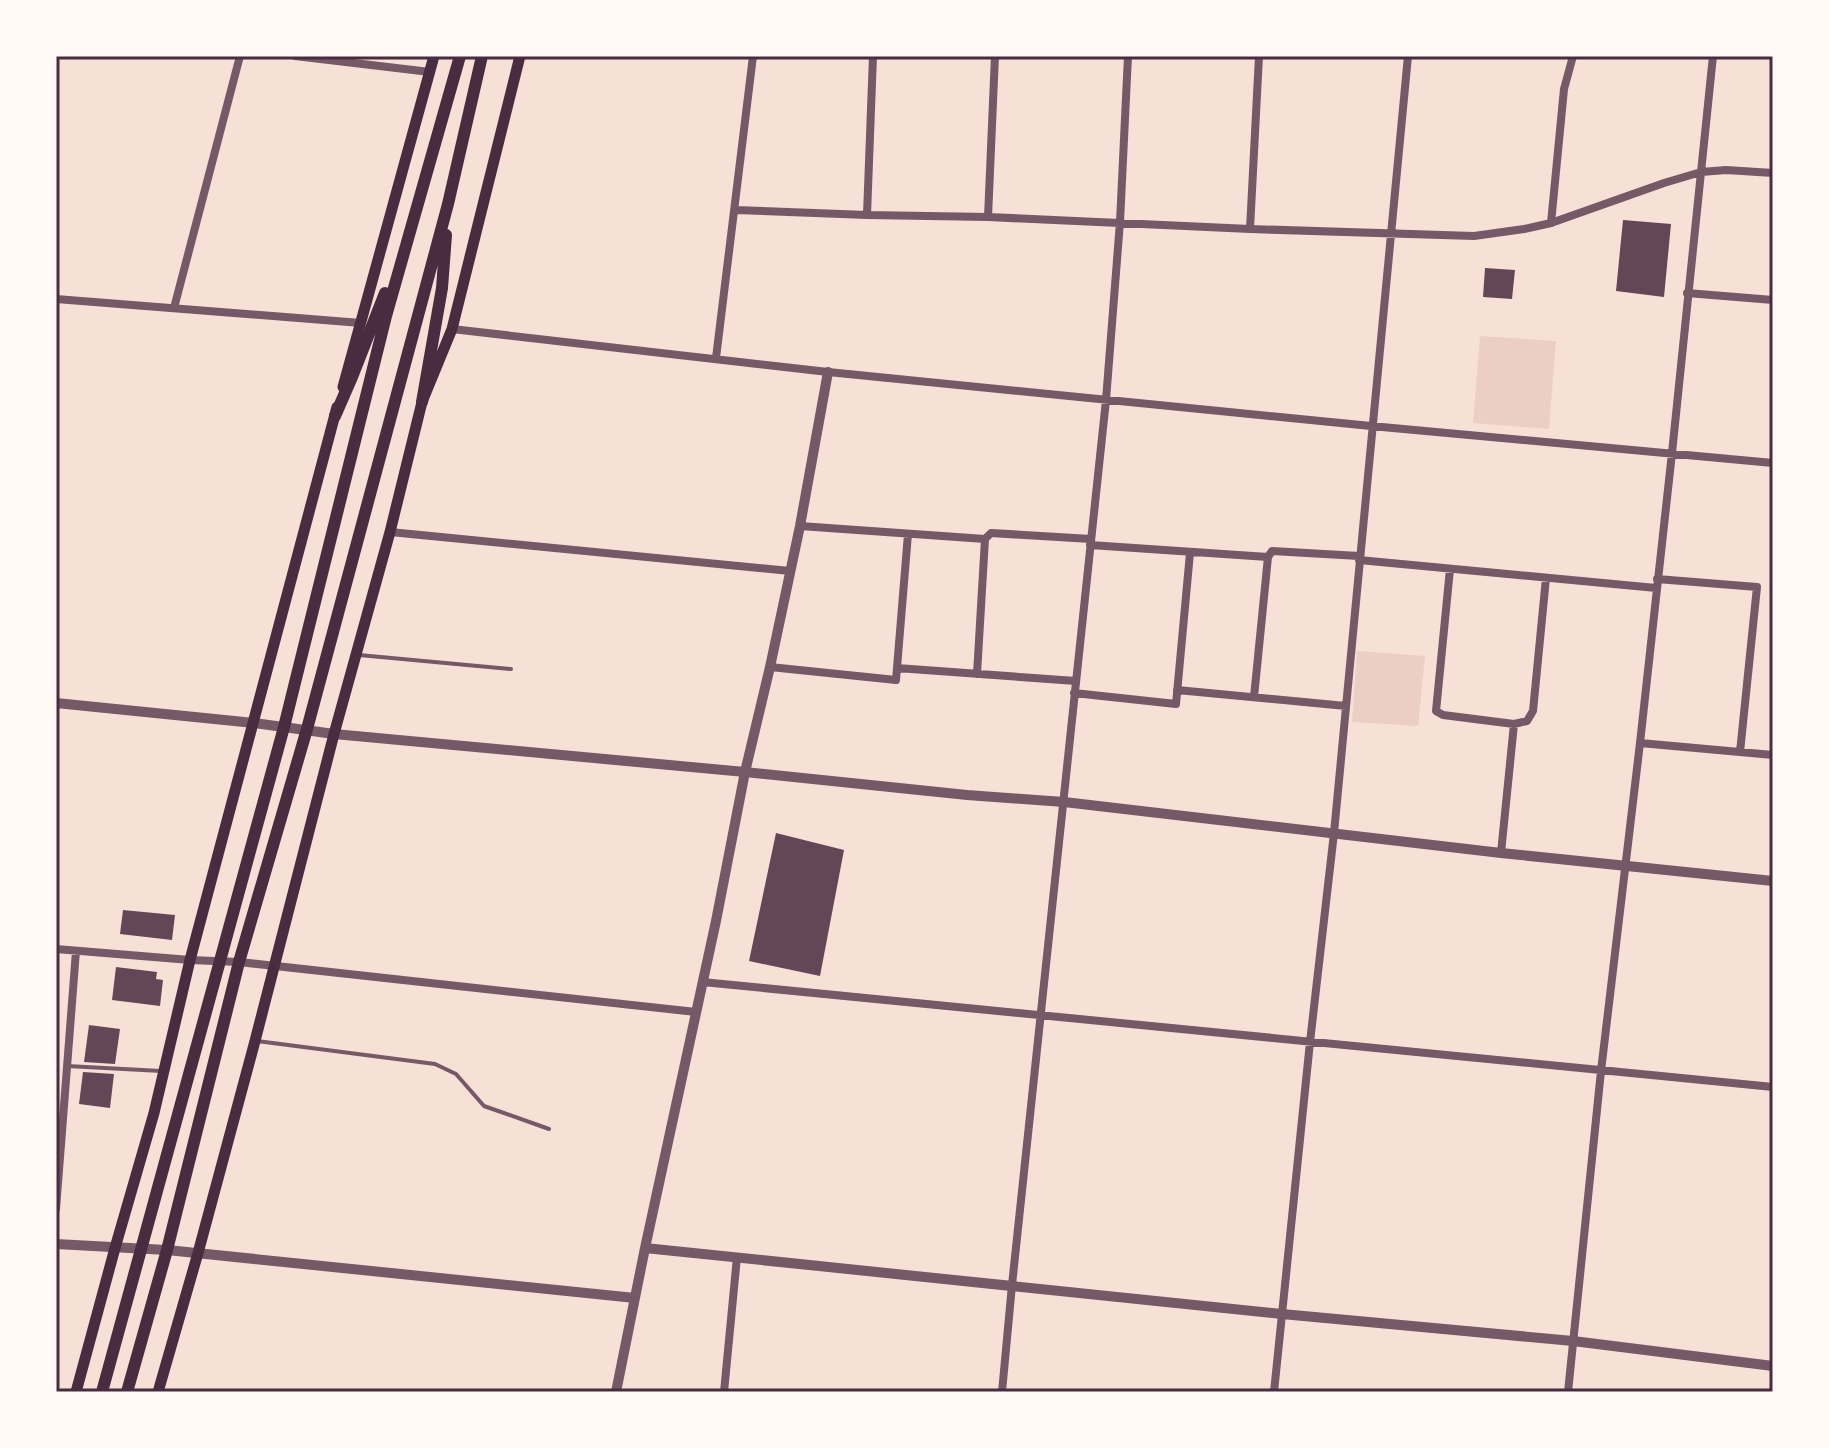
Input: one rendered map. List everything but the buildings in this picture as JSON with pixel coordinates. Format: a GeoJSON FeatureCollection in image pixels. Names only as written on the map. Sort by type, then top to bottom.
{"type":"FeatureCollection","features":[{"type":"Feature","properties":{"kind":"highway"},"geometry":{"type":"LineString","coordinates":[[102,1392],[284,727],[386,316],[460,56]]}},
{"type":"Feature","properties":{"kind":"highway"},"geometry":{"type":"LineString","coordinates":[[127,1392],[167,1250],[239,962],[307,729],[448,204],[482,56]]}},
{"type":"Feature","properties":{"kind":"highway"},"geometry":{"type":"LineString","coordinates":[[422,402],[442,288],[448,204]]}},
{"type":"Feature","properties":{"kind":"highway"},"geometry":{"type":"LineString","coordinates":[[335,416],[412,223]]}},
{"type":"Feature","properties":{"kind":"main road"},"geometry":{"type":"LineString","coordinates":[[76,1392],[154,1113],[190,960],[434,56]]}},
{"type":"Feature","properties":{"kind":"main road"},"geometry":{"type":"LineString","coordinates":[[158,1392],[255,1041],[422,402],[452,329],[520,56]]}},
{"type":"Feature","properties":{"kind":"street"},"geometry":{"type":"LineString","coordinates":[[174,308],[240,56]]}},
{"type":"Feature","properties":{"kind":"street"},"geometry":{"type":"LineString","coordinates":[[295,56],[430,72]]}},
{"type":"Feature","properties":{"kind":"street"},"geometry":{"type":"LineString","coordinates":[[716,358],[753,56]]}},
{"type":"Feature","properties":{"kind":"street"},"geometry":{"type":"LineString","coordinates":[[867,215],[873,56]]}},
{"type":"Feature","properties":{"kind":"street"},"geometry":{"type":"LineString","coordinates":[[988,217],[995,56]]}},
{"type":"Feature","properties":{"kind":"street"},"geometry":{"type":"LineString","coordinates":[[1002,1392],[1106,400],[1120,222],[1128,56]]}},
{"type":"Feature","properties":{"kind":"street"},"geometry":{"type":"LineString","coordinates":[[1250,229],[1259,56]]}},
{"type":"Feature","properties":{"kind":"street"},"geometry":{"type":"LineString","coordinates":[[1274,1392],[1334,833],[1408,56]]}},
{"type":"Feature","properties":{"kind":"street"},"geometry":{"type":"LineString","coordinates":[[1551,223],[1564,89],[1573,56]]}},
{"type":"Feature","properties":{"kind":"street"},"geometry":{"type":"LineString","coordinates":[[1568,1392],[1713,56]]}},
{"type":"Feature","properties":{"kind":"street"},"geometry":{"type":"LineString","coordinates":[[735,210],[1474,236],[1551,223],[1701,172],[1773,173]]}},
{"type":"Feature","properties":{"kind":"street"},"geometry":{"type":"LineString","coordinates":[[1687,293],[1773,300]]}},
{"type":"Feature","properties":{"kind":"street"},"geometry":{"type":"LineString","coordinates":[[56,299],[361,323]]}},
{"type":"Feature","properties":{"kind":"street"},"geometry":{"type":"LineString","coordinates":[[452,329],[828,372],[1773,463]]}},
{"type":"Feature","properties":{"kind":"street"},"geometry":{"type":"LineString","coordinates":[[616,1392],[745,772],[800,526],[828,372]]}},
{"type":"Feature","properties":{"kind":"street"},"geometry":{"type":"LineString","coordinates":[[800,526],[985,539]]}},
{"type":"Feature","properties":{"kind":"street"},"geometry":{"type":"LineString","coordinates":[[390,532],[790,571]]}},
{"type":"Feature","properties":{"kind":"street"},"geometry":{"type":"LineString","coordinates":[[977,674],[985,539],[991,533],[1190,553],[1268,557]]}},
{"type":"Feature","properties":{"kind":"street"},"geometry":{"type":"LineString","coordinates":[[770,667],[896,680],[908,534]]}},
{"type":"Feature","properties":{"kind":"street"},"geometry":{"type":"LineString","coordinates":[[1254,697],[1268,557],[1272,551],[1546,578],[1757,587],[1740,752]]}},
{"type":"Feature","properties":{"kind":"street"},"geometry":{"type":"LineString","coordinates":[[1074,693],[1176,704],[1190,553]]}},
{"type":"Feature","properties":{"kind":"street"},"geometry":{"type":"LineString","coordinates":[[1450,569],[1436,711],[1443,715],[1514,724],[1527,721],[1533,711],[1546,578]]}},
{"type":"Feature","properties":{"kind":"street"},"geometry":{"type":"LineString","coordinates":[[897,668],[1076,681]]}},
{"type":"Feature","properties":{"kind":"street"},"geometry":{"type":"LineString","coordinates":[[1177,690],[1346,706]]}},
{"type":"Feature","properties":{"kind":"street"},"geometry":{"type":"LineString","coordinates":[[56,703],[334,734],[1064,802],[1773,881]]}},
{"type":"Feature","properties":{"kind":"street"},"geometry":{"type":"LineString","coordinates":[[1501,853],[1514,724]]}},
{"type":"Feature","properties":{"kind":"street"},"geometry":{"type":"LineString","coordinates":[[1640,743],[1773,755]]}},
{"type":"Feature","properties":{"kind":"street"},"geometry":{"type":"LineString","coordinates":[[56,949],[275,965],[696,1012]]}},
{"type":"Feature","properties":{"kind":"street"},"geometry":{"type":"LineString","coordinates":[[56,1209],[76,951]]}},
{"type":"Feature","properties":{"kind":"street"},"geometry":{"type":"LineString","coordinates":[[702,982],[1773,1087]]}},
{"type":"Feature","properties":{"kind":"street"},"geometry":{"type":"LineString","coordinates":[[56,1244],[167,1250],[635,1298]]}},
{"type":"Feature","properties":{"kind":"street"},"geometry":{"type":"LineString","coordinates":[[645,1248],[1573,1341],[1773,1366]]}},
{"type":"Feature","properties":{"kind":"street"},"geometry":{"type":"LineString","coordinates":[[724,1392],[737,1257]]}},
{"type":"Feature","properties":{"kind":"lane"},"geometry":{"type":"LineString","coordinates":[[356,655],[511,669]]}},
{"type":"Feature","properties":{"kind":"lane"},"geometry":{"type":"LineString","coordinates":[[255,1041],[435,1064],[456,1074],[484,1106],[549,1129]]}},
{"type":"Feature","properties":{"kind":"lane"},"geometry":{"type":"LineString","coordinates":[[67,1066],[164,1071]]}},
{"type":"Feature","properties":{"kind":"shaded area"},"geometry":{"type":"Polygon","coordinates":[[[1480,336],[1556,341],[1549,429],[1473,423],[1480,336]]]}},
{"type":"Feature","properties":{"kind":"shaded area"},"geometry":{"type":"Polygon","coordinates":[[[1357,651],[1425,656],[1418,726],[1352,722],[1357,651]]]}}]}
